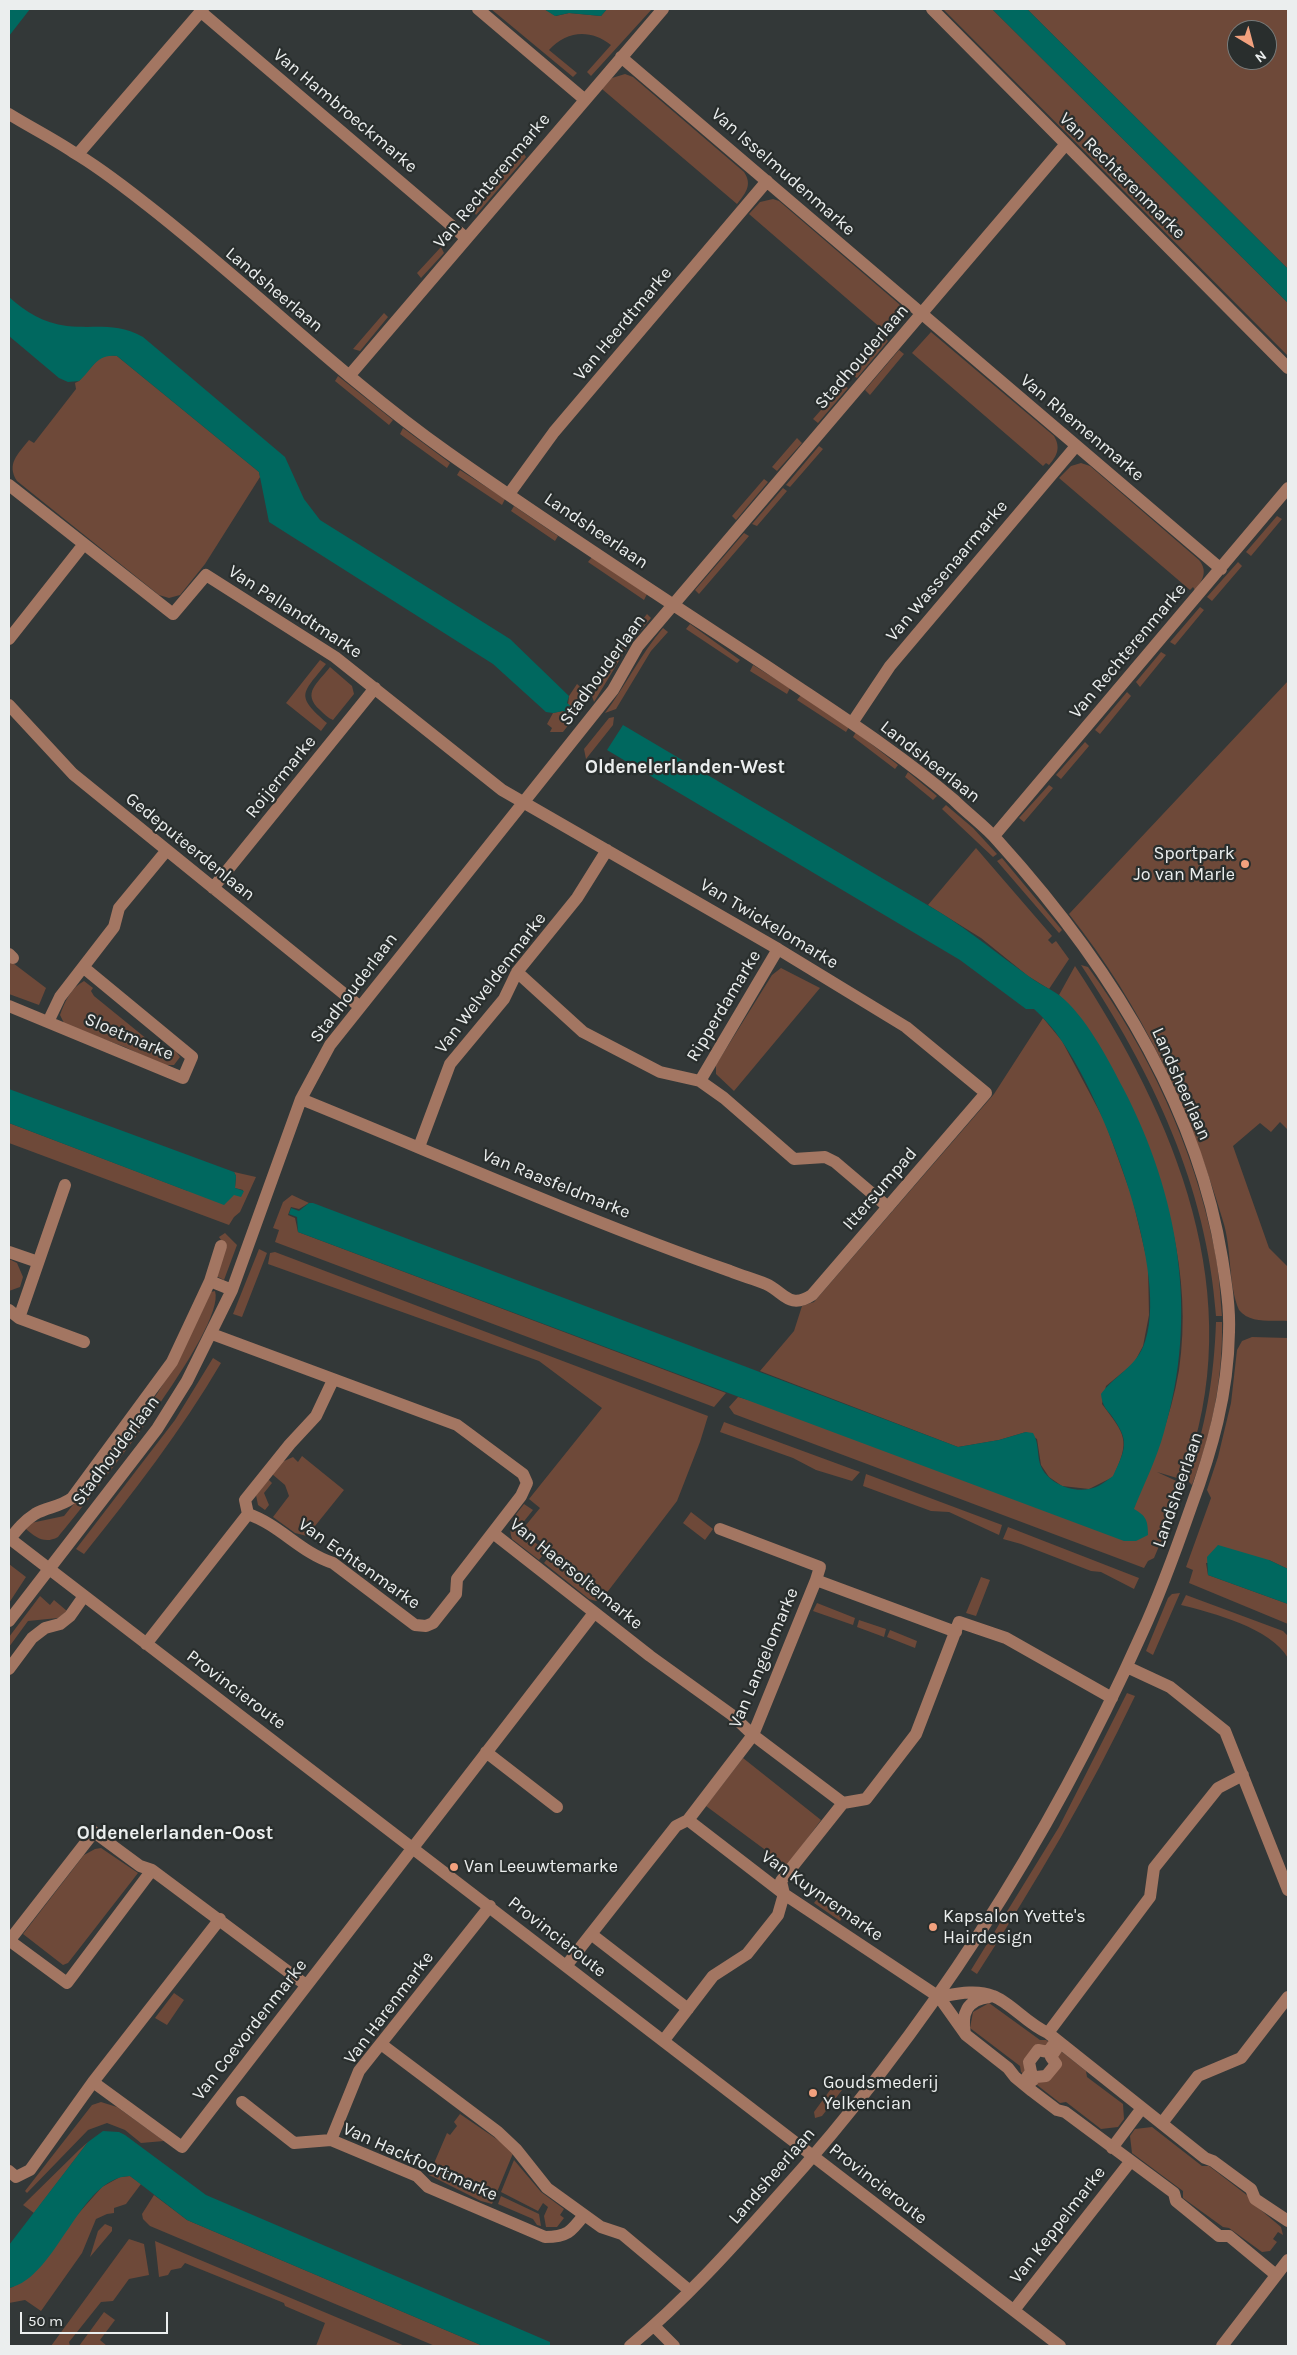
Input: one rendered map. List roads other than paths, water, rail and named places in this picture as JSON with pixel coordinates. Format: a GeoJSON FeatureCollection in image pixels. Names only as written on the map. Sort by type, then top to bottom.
{"type":"FeatureCollection","features":[{"type":"Feature","properties":{"kind":"street"},"geometry":{"type":"LineString","coordinates":[[478,9],[584,99]]}},
{"type":"Feature","properties":{"kind":"street","name":"Van Rechterenmarke"},"geometry":{"type":"LineString","coordinates":[[349,376],[584,99],[663,9]]}},
{"type":"Feature","properties":{"kind":"street","name":"Van Rechterenmarke"},"geometry":{"type":"LineString","coordinates":[[932,9],[1288,368]]}},
{"type":"Feature","properties":{"kind":"street"},"geometry":{"type":"LineString","coordinates":[[78,154],[201,10]]}},
{"type":"Feature","properties":{"kind":"street","name":"Van Hambroeckmarke"},"geometry":{"type":"LineString","coordinates":[[201,10],[466,238]]}},
{"type":"Feature","properties":{"kind":"street","name":"Van Isselmudenmarke"},"geometry":{"type":"LineString","coordinates":[[621,57],[922,315]]}},
{"type":"Feature","properties":{"kind":"street","name":"Landsheerlaan"},"geometry":{"type":"LineString","coordinates":[[9,114],[78,154],[150,207],[349,376],[443,450],[852,723],[925,776],[994,836],[1073,932],[1115,992],[1150,1052],[1181,1120],[1214,1216],[1227,1291],[1229,1338],[1222,1405],[1216,1434],[1165,1582],[1127,1667],[1067,1789],[1018,1875],[939,1997],[876,2081],[814,2157],[690,2291],[630,2346]]}},
{"type":"Feature","properties":{"kind":"street","name":"Stadhouderlaan"},"geometry":{"type":"LineString","coordinates":[[9,1621],[157,1429],[212,1334],[232,1290],[301,1099],[330,1045],[359,1006],[614,690],[638,646],[1066,144]]}},
{"type":"Feature","properties":{"kind":"street","name":"Van Heerdtmarke"},"geometry":{"type":"LineString","coordinates":[[509,494],[554,432],[767,181]]}},
{"type":"Feature","properties":{"kind":"street","name":"Van Rhemenmarke"},"geometry":{"type":"LineString","coordinates":[[922,315],[1221,569]]}},
{"type":"Feature","properties":{"kind":"street","name":"Van Wassenaarmarke"},"geometry":{"type":"LineString","coordinates":[[852,723],[890,666],[1076,446]]}},
{"type":"Feature","properties":{"kind":"street","name":"Van Pallandtmarke"},"geometry":{"type":"LineString","coordinates":[[9,485],[173,614],[206,574],[335,657],[502,790],[524,802]]}},
{"type":"Feature","properties":{"kind":"street","name":"Van Rechterenmarke"},"geometry":{"type":"LineString","coordinates":[[994,836],[1288,488]]}},
{"type":"Feature","properties":{"kind":"street"},"geometry":{"type":"LineString","coordinates":[[9,640],[84,544]]}},
{"type":"Feature","properties":{"kind":"street","name":"Roijermarke"},"geometry":{"type":"LineString","coordinates":[[213,888],[375,688]]}},
{"type":"Feature","properties":{"kind":"street","name":"Gedeputeerdenlaan"},"geometry":{"type":"LineString","coordinates":[[9,705],[73,774],[359,1006]]}},
{"type":"Feature","properties":{"kind":"street","name":"Van Twickelomarke"},"geometry":{"type":"LineString","coordinates":[[524,802],[778,949],[906,1026],[986,1093]]}},
{"type":"Feature","properties":{"kind":"street"},"geometry":{"type":"LineString","coordinates":[[48,1022],[60,997],[114,927],[119,908],[167,850]]}},
{"type":"Feature","properties":{"kind":"street","name":"Van Welveldenmarke"},"geometry":{"type":"LineString","coordinates":[[419,1147],[450,1064],[504,999],[517,972],[577,898],[607,850]]}},
{"type":"Feature","properties":{"kind":"street","name":"Ripperdamarke"},"geometry":{"type":"LineString","coordinates":[[700,1081],[778,949]]}},
{"type":"Feature","properties":{"kind":"street","name":"Sloetmarke"},"geometry":{"type":"LineString","coordinates":[[9,1006],[183,1078],[192,1057],[83,967]]}},
{"type":"Feature","properties":{"kind":"street","name":"Ripperdamarke"},"geometry":{"type":"LineString","coordinates":[[517,972],[583,1032],[660,1072],[700,1081],[724,1098],[794,1159],[825,1157],[835,1162],[888,1207]]}},
{"type":"Feature","properties":{"kind":"street","name":"Ittersumpad"},"geometry":{"type":"LineString","coordinates":[[796,1301],[806,1299],[812,1295],[986,1093]]}},
{"type":"Feature","properties":{"kind":"street","name":"Van Raasfeldmarke"},"geometry":{"type":"LineString","coordinates":[[301,1099],[673,1250],[768,1285],[783,1298],[796,1301]]}},
{"type":"Feature","properties":{"kind":"street"},"geometry":{"type":"LineString","coordinates":[[20,1318],[65,1185]]}},
{"type":"Feature","properties":{"kind":"street","name":"Stadhouderlaan"},"geometry":{"type":"LineString","coordinates":[[9,1539],[24,1522],[36,1513],[62,1505],[72,1498],[172,1362],[210,1281],[221,1246]]}},
{"type":"Feature","properties":{"kind":"street"},"geometry":{"type":"LineString","coordinates":[[9,1252],[38,1262]]}},
{"type":"Feature","properties":{"kind":"street"},"geometry":{"type":"LineString","coordinates":[[210,1281],[232,1290]]}},
{"type":"Feature","properties":{"kind":"street"},"geometry":{"type":"LineString","coordinates":[[9,1310],[20,1318],[84,1342]]}},
{"type":"Feature","properties":{"kind":"street","name":"Van Haersoltemarke"},"geometry":{"type":"LineString","coordinates":[[212,1334],[457,1425],[523,1474],[526,1483],[521,1496],[493,1533],[675,1675],[732,1715],[753,1735],[843,1803]]}},
{"type":"Feature","properties":{"kind":"street"},"geometry":{"type":"LineString","coordinates":[[146,1644],[248,1514],[245,1500],[290,1444],[316,1416],[334,1380]]}},
{"type":"Feature","properties":{"kind":"street","name":"Van Echtenmarke"},"geometry":{"type":"LineString","coordinates":[[248,1514],[262,1518],[318,1559],[333,1563],[415,1625],[426,1626],[433,1623],[456,1594],[457,1579],[493,1533]]}},
{"type":"Feature","properties":{"kind":"street","name":"Van Langelomarke"},"geometry":{"type":"LineString","coordinates":[[566,1966],[676,1826],[688,1820],[753,1735],[816,1580],[820,1567],[720,1529]]}},
{"type":"Feature","properties":{"kind":"street","name":"Provincieroute"},"geometry":{"type":"LineString","coordinates":[[9,1539],[490,1906],[1060,2346]]}},
{"type":"Feature","properties":{"kind":"street"},"geometry":{"type":"LineString","coordinates":[[816,1580],[956,1632]]}},
{"type":"Feature","properties":{"kind":"street"},"geometry":{"type":"LineString","coordinates":[[9,1669],[32,1638],[45,1628],[60,1624],[70,1616],[84,1596]]}},
{"type":"Feature","properties":{"kind":"street"},"geometry":{"type":"LineString","coordinates":[[412,1847],[594,1613]]}},
{"type":"Feature","properties":{"kind":"street"},"geometry":{"type":"LineString","coordinates":[[664,2040],[714,1976],[747,1954],[778,1915],[784,1894],[781,1881],[843,1803],[866,1799],[916,1734],[959,1622],[1006,1638],[1112,1698]]}},
{"type":"Feature","properties":{"kind":"street"},"geometry":{"type":"LineString","coordinates":[[1127,1667],[1170,1687],[1225,1731],[1288,1890]]}},
{"type":"Feature","properties":{"kind":"street"},"geometry":{"type":"LineString","coordinates":[[486,1752],[557,1807]]}},
{"type":"Feature","properties":{"kind":"street"},"geometry":{"type":"LineString","coordinates":[[1048,2033],[1150,1897],[1154,1868],[1218,1788],[1243,1775]]}},
{"type":"Feature","properties":{"kind":"street","name":"Van Kuynremarke"},"geometry":{"type":"LineString","coordinates":[[688,1820],[784,1894],[939,1997]]}},
{"type":"Feature","properties":{"kind":"street"},"geometry":{"type":"LineString","coordinates":[[152,1870],[67,1983],[9,1941],[94,1832],[140,1866],[152,1870],[220,1919],[306,1986]]}},
{"type":"Feature","properties":{"kind":"street","name":"Van Coevordenmarke"},"geometry":{"type":"LineString","coordinates":[[94,2082],[182,2147],[412,1847]]}},
{"type":"Feature","properties":{"kind":"street","name":"Van Harenmarke"},"geometry":{"type":"LineString","coordinates":[[331,2140],[359,2071],[490,1906]]}},
{"type":"Feature","properties":{"kind":"street"},"geometry":{"type":"LineString","coordinates":[[9,2171],[16,2177],[30,2170],[94,2082],[220,1919]]}},
{"type":"Feature","properties":{"kind":"street"},"geometry":{"type":"LineString","coordinates":[[591,1934],[688,2009]]}},
{"type":"Feature","properties":{"kind":"street"},"geometry":{"type":"LineString","coordinates":[[939,1997],[971,1992],[994,1996],[1036,2028],[1048,2033],[1205,2158],[1213,2161],[1251,2189],[1255,2199],[1288,2221]]}},
{"type":"Feature","properties":{"kind":"street"},"geometry":{"type":"LineString","coordinates":[[966,2035],[962,2019],[970,2005],[980,1998],[994,1996]]}},
{"type":"Feature","properties":{"kind":"street","name":"Van Keppelmarke"},"geometry":{"type":"LineString","coordinates":[[939,1997],[966,2035],[1008,2068],[1015,2078],[1057,2110],[1065,2112],[1130,2162],[1174,2192],[1176,2201],[1219,2236],[1229,2236],[1276,2275]]}},
{"type":"Feature","properties":{"kind":"street"},"geometry":{"type":"LineString","coordinates":[[1162,2123],[1198,2076],[1241,2058],[1288,1997]]}},
{"type":"Feature","properties":{"kind":"street"},"geometry":{"type":"LineString","coordinates":[[381,2044],[498,2132],[516,2149],[547,2188],[601,2227],[622,2234],[690,2291]]}},
{"type":"Feature","properties":{"kind":"street","name":"Van Hackfoortmarke"},"geometry":{"type":"LineString","coordinates":[[242,2102],[294,2144],[331,2140],[417,2176],[428,2186],[545,2237],[560,2237],[572,2231],[584,2215]]}},
{"type":"Feature","properties":{"kind":"street","name":"Van Keppelmarke"},"geometry":{"type":"LineString","coordinates":[[1112,2148],[1142,2108]]}},
{"type":"Feature","properties":{"kind":"street","name":"Van Keppelmarke"},"geometry":{"type":"LineString","coordinates":[[1014,2310],[1130,2162]]}},
{"type":"Feature","properties":{"kind":"street"},"geometry":{"type":"LineString","coordinates":[[1222,2346],[1288,2260]]}},
{"type":"Feature","properties":{"kind":"street"},"geometry":{"type":"LineString","coordinates":[[654,2326],[674,2346]]}},
{"type":"Feature","properties":{"kind":"place","name":"Sportpark Jo van Marle"},"geometry":{"type":"Point","coordinates":[1245,864]}},
{"type":"Feature","properties":{"kind":"place","name":"Van Leeuwtemarke"},"geometry":{"type":"Point","coordinates":[454,1867]}},
{"type":"Feature","properties":{"kind":"place","name":"Kapsalon Yvette's Hairdesign"},"geometry":{"type":"Point","coordinates":[933,1927]}},
{"type":"Feature","properties":{"kind":"place","name":"Goudsmederij Yelkencian"},"geometry":{"type":"Point","coordinates":[813,2093]}},
{"type":"Feature","properties":{"kind":"district","name":"Oldenelerlanden-West"},"geometry":{"type":"Point","coordinates":[685,768]}},
{"type":"Feature","properties":{"kind":"district","name":"Oldenelerlanden-Oost"},"geometry":{"type":"Point","coordinates":[175,1834]}}]}
